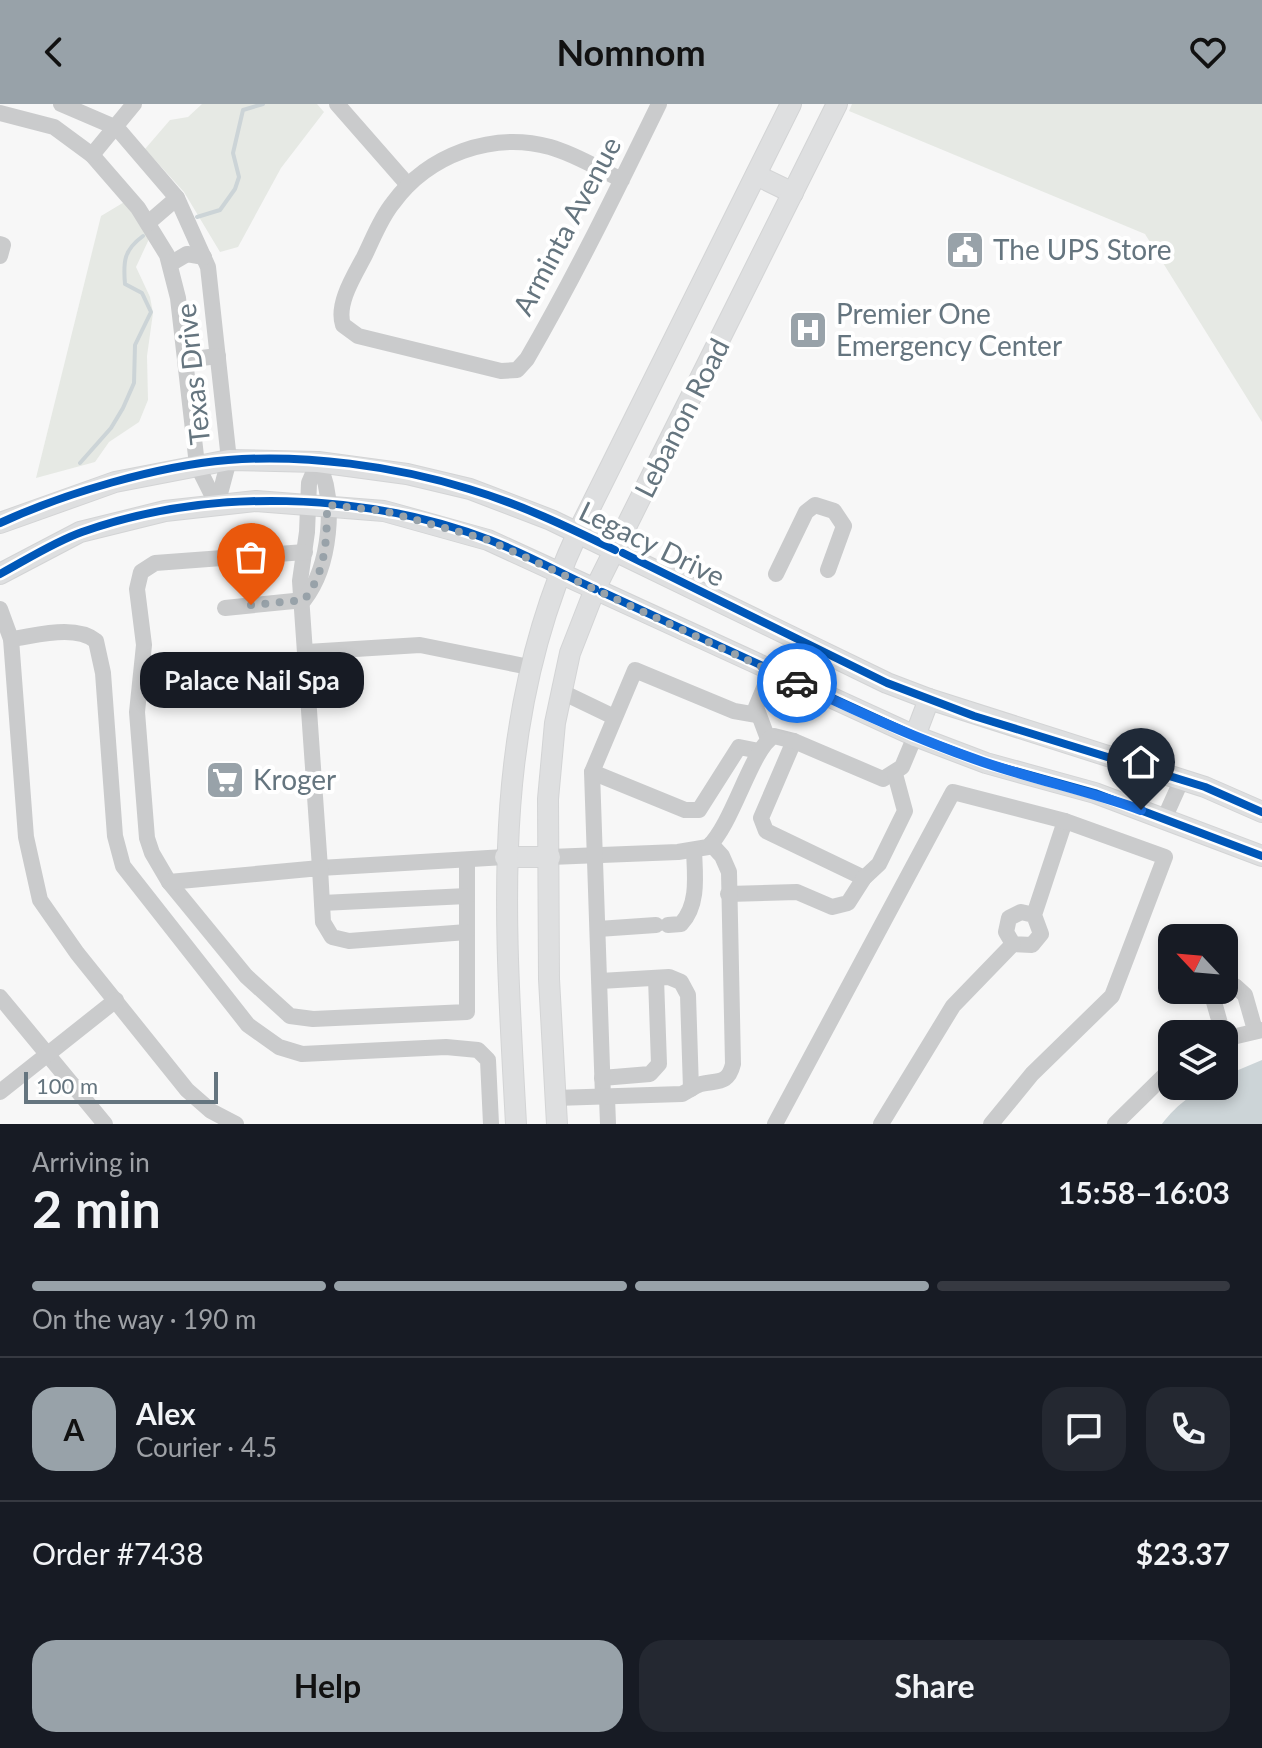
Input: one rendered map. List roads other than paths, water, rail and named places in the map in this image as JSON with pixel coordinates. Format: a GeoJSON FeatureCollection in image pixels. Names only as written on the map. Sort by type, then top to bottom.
{"type":"FeatureCollection","features":[{"type":"Feature","properties":{"kind":"main road","name":"Lebanon Road"},"geometry":{"type":"LineString","coordinates":[[516,1124],[505,857],[514,756],[529,667],[559,572],[791,104]]}},
{"type":"Feature","properties":{"kind":"main road","name":"Lebanon Road"},"geometry":{"type":"LineString","coordinates":[[557,1124],[549,979],[548,799],[570,653],[595,589],[837,104]]}},
{"type":"Feature","properties":{"kind":"main road"},"geometry":{"type":"LineString","coordinates":[[756,175],[793,193]]}},
{"type":"Feature","properties":{"kind":"main road","name":"Legacy Drive"},"geometry":{"type":"LineString","coordinates":[[0,523],[115,482],[229,460],[318,462],[407,474],[470,489],[578,532],[887,683],[1182,779],[1262,812]]}},
{"type":"Feature","properties":{"kind":"main road"},"geometry":{"type":"LineString","coordinates":[[0,574],[80,532],[165,511],[256,501],[384,511],[460,531],[559,572],[915,736],[986,763],[1095,793],[1262,856]]}},
{"type":"Feature","properties":{"kind":"main road"},"geometry":{"type":"LineString","coordinates":[[915,736],[929,699]]}},
{"type":"Feature","properties":{"kind":"main road"},"geometry":{"type":"LineString","coordinates":[[505,857],[550,857]]}},
{"type":"Feature","properties":{"kind":"street","name":"Texas Drive"},"geometry":{"type":"LineString","coordinates":[[61,104],[117,128],[177,198],[208,267],[229,460],[217,505]]}},
{"type":"Feature","properties":{"kind":"street"},"geometry":{"type":"LineString","coordinates":[[92,155],[134,104]]}},
{"type":"Feature","properties":{"kind":"street"},"geometry":{"type":"LineString","coordinates":[[337,104],[408,185],[456,153],[510,142],[560,150],[622,180]]}},
{"type":"Feature","properties":{"kind":"street","name":"Arminta Avenue"},"geometry":{"type":"LineString","coordinates":[[408,185],[384,217],[344,300],[341,316],[346,329],[358,336],[487,368],[517,370],[536,343],[659,104]]}},
{"type":"Feature","properties":{"kind":"street","name":"Texas Drive"},"geometry":{"type":"LineString","coordinates":[[0,113],[54,127],[92,155],[148,223],[170,264],[178,298],[197,465],[217,505]]}},
{"type":"Feature","properties":{"kind":"street"},"geometry":{"type":"LineString","coordinates":[[148,223],[177,198]]}},
{"type":"Feature","properties":{"kind":"street"},"geometry":{"type":"LineString","coordinates":[[170,264],[187,254],[204,257]]}},
{"type":"Feature","properties":{"kind":"street"},"geometry":{"type":"LineString","coordinates":[[185,360],[218,356]]}},
{"type":"Feature","properties":{"kind":"street"},"geometry":{"type":"LineString","coordinates":[[225,608],[304,600],[320,577],[318,504],[309,483],[318,462]]}},
{"type":"Feature","properties":{"kind":"street"},"geometry":{"type":"LineString","coordinates":[[318,504],[300,581],[304,600],[326,931],[339,940],[467,932]]}},
{"type":"Feature","properties":{"kind":"street"},"geometry":{"type":"LineString","coordinates":[[776,574],[806,512],[815,505],[834,511],[844,526],[828,570]]}},
{"type":"Feature","properties":{"kind":"street"},"geometry":{"type":"LineString","coordinates":[[305,552],[155,563],[146,566],[138,579],[144,645],[137,712],[147,838],[157,865],[246,976],[280,1010],[300,1019],[467,1012],[467,860]]}},
{"type":"Feature","properties":{"kind":"street"},"geometry":{"type":"LineString","coordinates":[[0,609],[11,639],[26,837],[34,883],[59,929],[187,1090],[211,1111],[236,1124]]}},
{"type":"Feature","properties":{"kind":"street"},"geometry":{"type":"LineString","coordinates":[[11,639],[80,633],[96,641],[103,673],[115,836],[123,866],[248,1025],[279,1047],[302,1054],[446,1047],[478,1050],[488,1060],[491,1124]]}},
{"type":"Feature","properties":{"kind":"street"},"geometry":{"type":"LineString","coordinates":[[307,652],[420,645],[529,667]]}},
{"type":"Feature","properties":{"kind":"street"},"geometry":{"type":"LineString","coordinates":[[608,1124],[602,1078],[592,772],[635,670],[734,711],[757,715]]}},
{"type":"Feature","properties":{"kind":"street"},"geometry":{"type":"LineString","coordinates":[[550,857],[694,851],[711,844],[764,745],[756,702],[771,671]]}},
{"type":"Feature","properties":{"kind":"street"},"geometry":{"type":"LineString","coordinates":[[562,692],[614,717]]}},
{"type":"Feature","properties":{"kind":"street"},"geometry":{"type":"LineString","coordinates":[[592,772],[685,810],[699,810],[739,747],[764,745],[780,735],[876,779],[895,774],[906,761],[915,736]]}},
{"type":"Feature","properties":{"kind":"street"},"geometry":{"type":"LineString","coordinates":[[794,741],[761,818],[761,825],[766,831],[864,878]]}},
{"type":"Feature","properties":{"kind":"street"},"geometry":{"type":"LineString","coordinates":[[728,894],[797,892],[838,907],[852,900],[864,878],[879,864],[905,811],[895,774]]}},
{"type":"Feature","properties":{"kind":"street"},"geometry":{"type":"LineString","coordinates":[[1164,819],[1182,779]]}},
{"type":"Feature","properties":{"kind":"street"},"geometry":{"type":"LineString","coordinates":[[775,1124],[953,792],[1065,821],[1165,857],[1112,996],[1032,1074],[991,1124]]}},
{"type":"Feature","properties":{"kind":"street"},"geometry":{"type":"LineString","coordinates":[[1034,915],[1065,821]]}},
{"type":"Feature","properties":{"kind":"street"},"geometry":{"type":"LineString","coordinates":[[555,1098],[682,1094],[700,1084],[720,1083],[732,1069],[728,867],[711,844]]}},
{"type":"Feature","properties":{"kind":"street"},"geometry":{"type":"LineString","coordinates":[[598,929],[681,924],[688,915],[695,885],[694,851]]}},
{"type":"Feature","properties":{"kind":"street"},"geometry":{"type":"LineString","coordinates":[[169,882],[320,868],[505,857]]}},
{"type":"Feature","properties":{"kind":"street"},"geometry":{"type":"LineString","coordinates":[[322,903],[467,896]]}},
{"type":"Feature","properties":{"kind":"street"},"geometry":{"type":"LineString","coordinates":[[1021,912],[1034,915],[1041,927],[1037,940],[1026,947],[1013,944],[1006,932],[1009,918],[1021,912]]}},
{"type":"Feature","properties":{"kind":"street"},"geometry":{"type":"LineString","coordinates":[[881,1124],[953,1006],[1013,944]]}},
{"type":"Feature","properties":{"kind":"street"},"geometry":{"type":"LineString","coordinates":[[600,981],[656,978],[681,982],[688,995],[691,1089]]}},
{"type":"Feature","properties":{"kind":"street"},"geometry":{"type":"LineString","coordinates":[[602,1078],[650,1074],[659,1064],[656,978]]}},
{"type":"Feature","properties":{"kind":"street"},"geometry":{"type":"LineString","coordinates":[[1238,989],[1243,993],[1258,1030],[1238,1034]]}},
{"type":"Feature","properties":{"kind":"street"},"geometry":{"type":"LineString","coordinates":[[0,997],[105,1124]]}},
{"type":"Feature","properties":{"kind":"street"},"geometry":{"type":"LineString","coordinates":[[0,1092],[116,1000]]}},
{"type":"Feature","properties":{"kind":"street"},"geometry":{"type":"LineString","coordinates":[[1115,1124],[1158,1082]]}},
{"type":"Feature","properties":{"kind":"waterway"},"geometry":{"type":"LineString","coordinates":[[197,217],[220,210],[235,189],[239,177],[233,153],[243,110],[263,104]]}},
{"type":"Feature","properties":{"kind":"waterway"},"geometry":{"type":"LineString","coordinates":[[80,463],[111,428],[134,383],[135,345],[151,312],[142,293],[125,284],[124,269],[128,251],[143,236]]}},
{"type":"Feature","properties":{"kind":"place","name":"The UPS Store"},"geometry":{"type":"Point","coordinates":[965,250]}},
{"type":"Feature","properties":{"kind":"place","name":"Premier One Emergency Center"},"geometry":{"type":"Point","coordinates":[808,330]}},
{"type":"Feature","properties":{"kind":"place","name":"Palace Nail Spa"},"geometry":{"type":"Point","coordinates":[251,605]}},
{"type":"Feature","properties":{"kind":"place","name":"Kroger"},"geometry":{"type":"Point","coordinates":[225,780]}}]}
